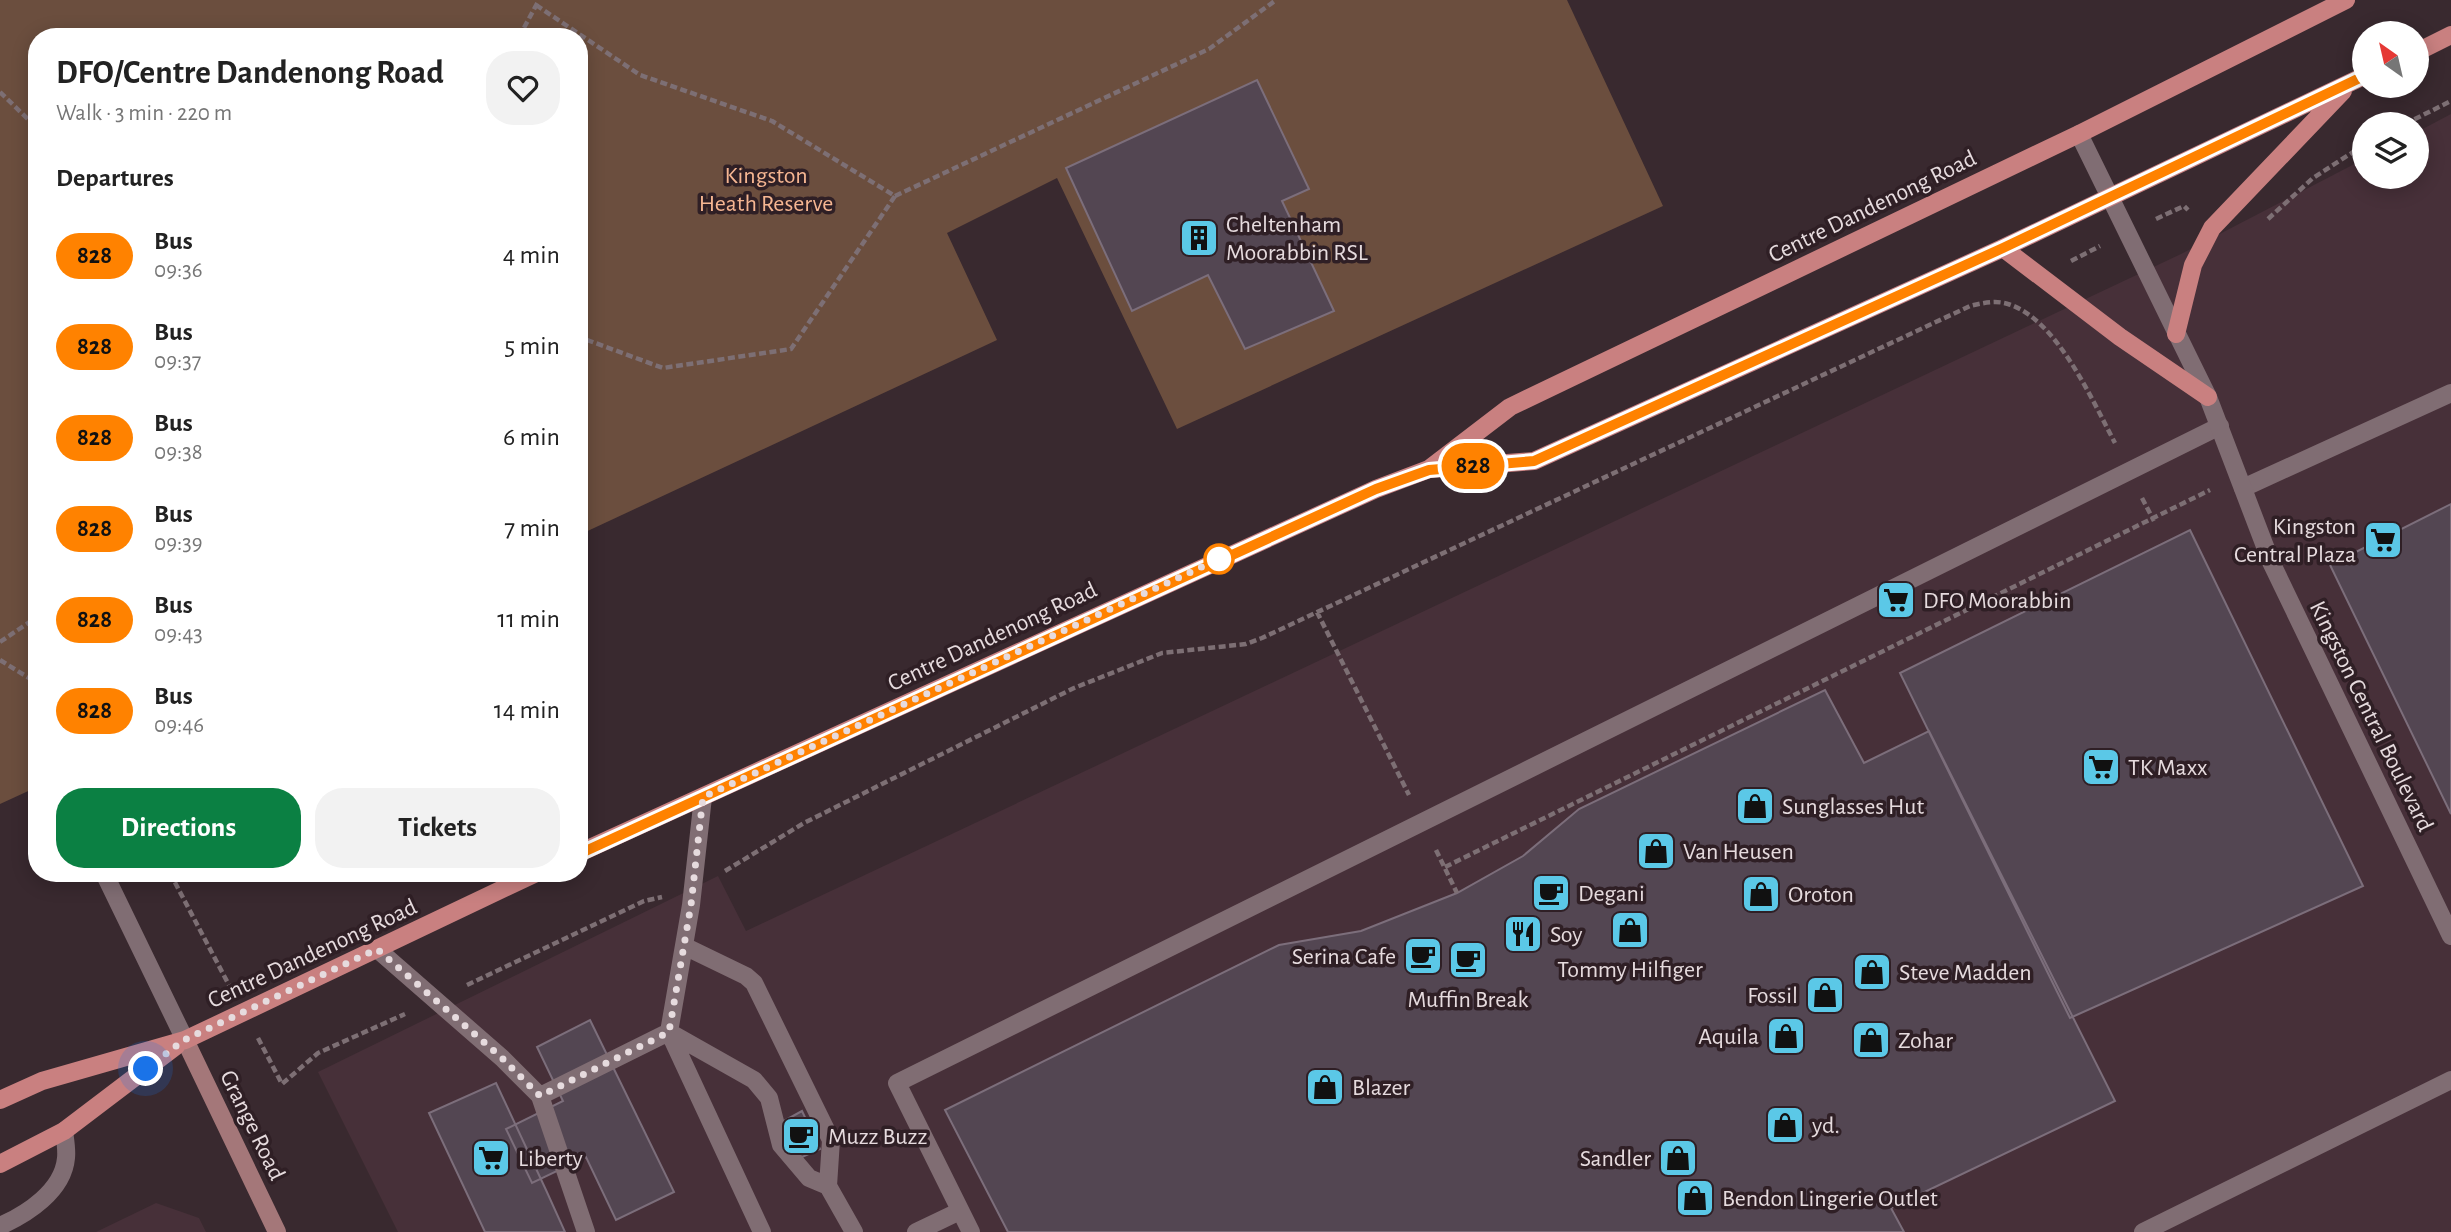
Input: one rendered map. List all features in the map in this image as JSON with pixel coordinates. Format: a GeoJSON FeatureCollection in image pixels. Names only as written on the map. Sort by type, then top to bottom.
{"type":"FeatureCollection","features":[{"type":"Feature","properties":{"kind":"main road","name":"Centre Dandenong Road"},"geometry":{"type":"LineString","coordinates":[[1429,470],[1510,407],[2079,134],[2346,0]]}},
{"type":"Feature","properties":{"kind":"main road"},"geometry":{"type":"LineString","coordinates":[[2429,46],[2451,36]]}},
{"type":"Feature","properties":{"kind":"main road","name":"Centre Dandenong Road"},"geometry":{"type":"LineString","coordinates":[[588,849],[1342,504],[1429,470],[1534,461],[2003,248],[2352,82]]}},
{"type":"Feature","properties":{"kind":"main road"},"geometry":{"type":"LineString","coordinates":[[2176,334],[2193,265],[2212,228],[2352,86]]}},
{"type":"Feature","properties":{"kind":"main road"},"geometry":{"type":"LineString","coordinates":[[2003,248],[2120,337],[2208,397]]}},
{"type":"Feature","properties":{"kind":"main road","name":"Centre Dandenong Road"},"geometry":{"type":"LineString","coordinates":[[0,1100],[42,1081],[184,1040],[517,882]]}},
{"type":"Feature","properties":{"kind":"main road","name":"Centre Dandenong Road"},"geometry":{"type":"LineString","coordinates":[[0,1164],[64,1130],[184,1040]]}},
{"type":"Feature","properties":{"kind":"main road","name":"Grange Road"},"geometry":{"type":"LineString","coordinates":[[184,1040],[277,1232]]}},
{"type":"Feature","properties":{"kind":"street","name":"Kingston Central Boulevard"},"geometry":{"type":"LineString","coordinates":[[2079,134],[2208,397],[2240,482],[2300,623],[2451,936]]}},
{"type":"Feature","properties":{"kind":"street"},"geometry":{"type":"LineString","coordinates":[[2240,482],[2451,393]]}},
{"type":"Feature","properties":{"kind":"street"},"geometry":{"type":"LineString","coordinates":[[971,1232],[897,1083],[2220,426]]}},
{"type":"Feature","properties":{"kind":"street"},"geometry":{"type":"LineString","coordinates":[[703,797],[684,946],[669,1032],[762,1232]]}},
{"type":"Feature","properties":{"kind":"street"},"geometry":{"type":"LineString","coordinates":[[108,882],[184,1040]]}},
{"type":"Feature","properties":{"kind":"street"},"geometry":{"type":"LineString","coordinates":[[684,946],[746,976],[754,983],[831,1140],[828,1186],[854,1232]]}},
{"type":"Feature","properties":{"kind":"street"},"geometry":{"type":"LineString","coordinates":[[377,949],[540,1096],[586,1232]]}},
{"type":"Feature","properties":{"kind":"street"},"geometry":{"type":"LineString","coordinates":[[540,1096],[669,1032]]}},
{"type":"Feature","properties":{"kind":"street"},"geometry":{"type":"LineString","coordinates":[[669,1032],[754,1080],[769,1098],[781,1145],[809,1178],[828,1186]]}},
{"type":"Feature","properties":{"kind":"street"},"geometry":{"type":"LineString","coordinates":[[2143,1232],[2451,1080]]}},
{"type":"Feature","properties":{"kind":"street"},"geometry":{"type":"LineString","coordinates":[[0,1226],[41,1202],[56,1181],[66,1160],[64,1130]]}},
{"type":"Feature","properties":{"kind":"street"},"geometry":{"type":"LineString","coordinates":[[916,1232],[960,1211]]}},
{"type":"Feature","properties":{"kind":"path"},"geometry":{"type":"LineString","coordinates":[[588,340],[663,368],[791,349],[895,196],[1209,49],[1276,0]]}},
{"type":"Feature","properties":{"kind":"path"},"geometry":{"type":"LineString","coordinates":[[524,28],[537,2],[574,28]]}},
{"type":"Feature","properties":{"kind":"path"},"geometry":{"type":"LineString","coordinates":[[588,38],[640,75],[772,121],[895,196]]}},
{"type":"Feature","properties":{"kind":"path"},"geometry":{"type":"LineString","coordinates":[[0,92],[28,119]]}},
{"type":"Feature","properties":{"kind":"path"},"geometry":{"type":"LineString","coordinates":[[2429,113],[2451,102]]}},
{"type":"Feature","properties":{"kind":"path"},"geometry":{"type":"LineString","coordinates":[[2258,229],[2313,178],[2352,153]]}},
{"type":"Feature","properties":{"kind":"path"},"geometry":{"type":"LineString","coordinates":[[174,882],[212,957],[282,1083],[318,1053],[644,901],[691,888],[724,872],[804,823],[1074,688],[1162,653],[1246,644],[1947,314],[1985,302],[2006,303],[2029,313],[2053,339],[2082,382],[2154,521]]}},
{"type":"Feature","properties":{"kind":"path"},"geometry":{"type":"LineString","coordinates":[[1445,867],[2154,521],[2240,482]]}},
{"type":"Feature","properties":{"kind":"path"},"geometry":{"type":"LineString","coordinates":[[1317,612],[1457,893]]}},
{"type":"Feature","properties":{"kind":"path"},"geometry":{"type":"LineString","coordinates":[[0,642],[28,623]]}},
{"type":"Feature","properties":{"kind":"path"},"geometry":{"type":"LineString","coordinates":[[0,660],[28,677]]}},
{"type":"Feature","properties":{"kind":"shaded area","name":"DFO Moorabbin"},"geometry":{"type":"Polygon","coordinates":[[[2451,114],[2451,1232],[398,1232],[318,1072],[718,876],[746,931],[2181,254],[2352,165],[2352,189],[2429,189],[2429,126],[2451,114]]]}},
{"type":"Feature","properties":{"kind":"shaded area"},"geometry":{"type":"Polygon","coordinates":[[[156,1203],[199,1218],[206,1232],[96,1232],[156,1203]]]}},
{"type":"Feature","properties":{"kind":"green space","name":"Kingston Heath Reserve"},"geometry":{"type":"Polygon","coordinates":[[[0,0],[1567,0],[1663,206],[1177,429],[1057,178],[947,233],[997,340],[588,531],[588,28],[28,28],[28,791],[0,804],[0,0]]]}},
{"type":"Feature","properties":{"kind":"building","name":"Cheltenham Moorabbin RSL"},"geometry":{"type":"Polygon","coordinates":[[[1257,80],[1309,189],[1282,201],[1334,311],[1245,349],[1208,275],[1132,311],[1066,168],[1257,80]]]}},
{"type":"Feature","properties":{"kind":"building"},"geometry":{"type":"Polygon","coordinates":[[[2451,504],[2451,814],[2330,565],[2451,504]]]}},
{"type":"Feature","properties":{"kind":"building"},"geometry":{"type":"Polygon","coordinates":[[[2190,530],[2363,886],[2070,1018],[1900,673],[2190,530]]]}},
{"type":"Feature","properties":{"kind":"building"},"geometry":{"type":"Polygon","coordinates":[[[1825,690],[1864,763],[1929,731],[2115,1101],[1891,1208],[1904,1232],[1008,1232],[945,1110],[1279,945],[1361,931],[1457,893],[1523,856],[1579,809],[1825,690]]]}},
{"type":"Feature","properties":{"kind":"building"},"geometry":{"type":"Polygon","coordinates":[[[590,1020],[674,1192],[616,1220],[586,1157],[532,1183],[506,1129],[563,1101],[537,1047],[590,1020]]]}},
{"type":"Feature","properties":{"kind":"building","name":"Liberty"},"geometry":{"type":"Polygon","coordinates":[[[496,1083],[565,1232],[485,1232],[429,1113],[496,1083]]]}},
{"type":"Feature","properties":{"kind":"building","name":"Muzz Buzz"},"geometry":{"type":"Polygon","coordinates":[[[802,1111],[820,1149],[800,1158],[782,1122],[802,1111]]]}},
{"type":"Feature","properties":{"kind":"bus line","name":"828"},"geometry":{"type":"LineString","coordinates":[[588,850],[1115,606],[1376,489],[1429,470],[1534,461],[2003,248],[2352,82]]}},
{"type":"Feature","properties":{"kind":"place","name":"Cheltenham Moorabbin RSL"},"geometry":{"type":"Point","coordinates":[1199,238]}},
{"type":"Feature","properties":{"kind":"place","name":"Kingston Central Plaza"},"geometry":{"type":"Point","coordinates":[2383,540]}},
{"type":"Feature","properties":{"kind":"place","name":"DFO Moorabbin"},"geometry":{"type":"Point","coordinates":[1896,600]}},
{"type":"Feature","properties":{"kind":"place","name":"TK Maxx"},"geometry":{"type":"Point","coordinates":[2101,767]}},
{"type":"Feature","properties":{"kind":"place","name":"Sunglasses Hut"},"geometry":{"type":"Point","coordinates":[1755,806]}},
{"type":"Feature","properties":{"kind":"place","name":"Van Heusen"},"geometry":{"type":"Point","coordinates":[1656,851]}},
{"type":"Feature","properties":{"kind":"place","name":"Degani"},"geometry":{"type":"Point","coordinates":[1551,893]}},
{"type":"Feature","properties":{"kind":"place","name":"Oroton"},"geometry":{"type":"Point","coordinates":[1761,894]}},
{"type":"Feature","properties":{"kind":"place","name":"Tommy Hilfiger"},"geometry":{"type":"Point","coordinates":[1630,930]}},
{"type":"Feature","properties":{"kind":"place","name":"Soy"},"geometry":{"type":"Point","coordinates":[1523,934]}},
{"type":"Feature","properties":{"kind":"place","name":"Serina Cafe"},"geometry":{"type":"Point","coordinates":[1423,956]}},
{"type":"Feature","properties":{"kind":"place","name":"Muffin Break"},"geometry":{"type":"Point","coordinates":[1468,960]}},
{"type":"Feature","properties":{"kind":"place","name":"Steve Madden"},"geometry":{"type":"Point","coordinates":[1872,972]}},
{"type":"Feature","properties":{"kind":"place","name":"Fossil"},"geometry":{"type":"Point","coordinates":[1825,995]}},
{"type":"Feature","properties":{"kind":"place","name":"Aquila"},"geometry":{"type":"Point","coordinates":[1786,1036]}},
{"type":"Feature","properties":{"kind":"place","name":"Zohar"},"geometry":{"type":"Point","coordinates":[1871,1040]}},
{"type":"Feature","properties":{"kind":"place","name":"Blazer"},"geometry":{"type":"Point","coordinates":[1325,1087]}},
{"type":"Feature","properties":{"kind":"place","name":"yd."},"geometry":{"type":"Point","coordinates":[1785,1125]}},
{"type":"Feature","properties":{"kind":"place","name":"Muzz Buzz"},"geometry":{"type":"Point","coordinates":[801,1136]}},
{"type":"Feature","properties":{"kind":"place","name":"Liberty"},"geometry":{"type":"Point","coordinates":[491,1158]}},
{"type":"Feature","properties":{"kind":"place","name":"Sandler"},"geometry":{"type":"Point","coordinates":[1678,1158]}},
{"type":"Feature","properties":{"kind":"place","name":"Bendon Lingerie Outlet"},"geometry":{"type":"Point","coordinates":[1695,1198]}},
{"type":"Feature","properties":{"kind":"route"},"geometry":{"type":"LineString","coordinates":[[146,1069],[184,1040],[377,949],[502,1058],[540,1096],[669,1032],[691,905],[703,797],[1219,559]]}}]}
